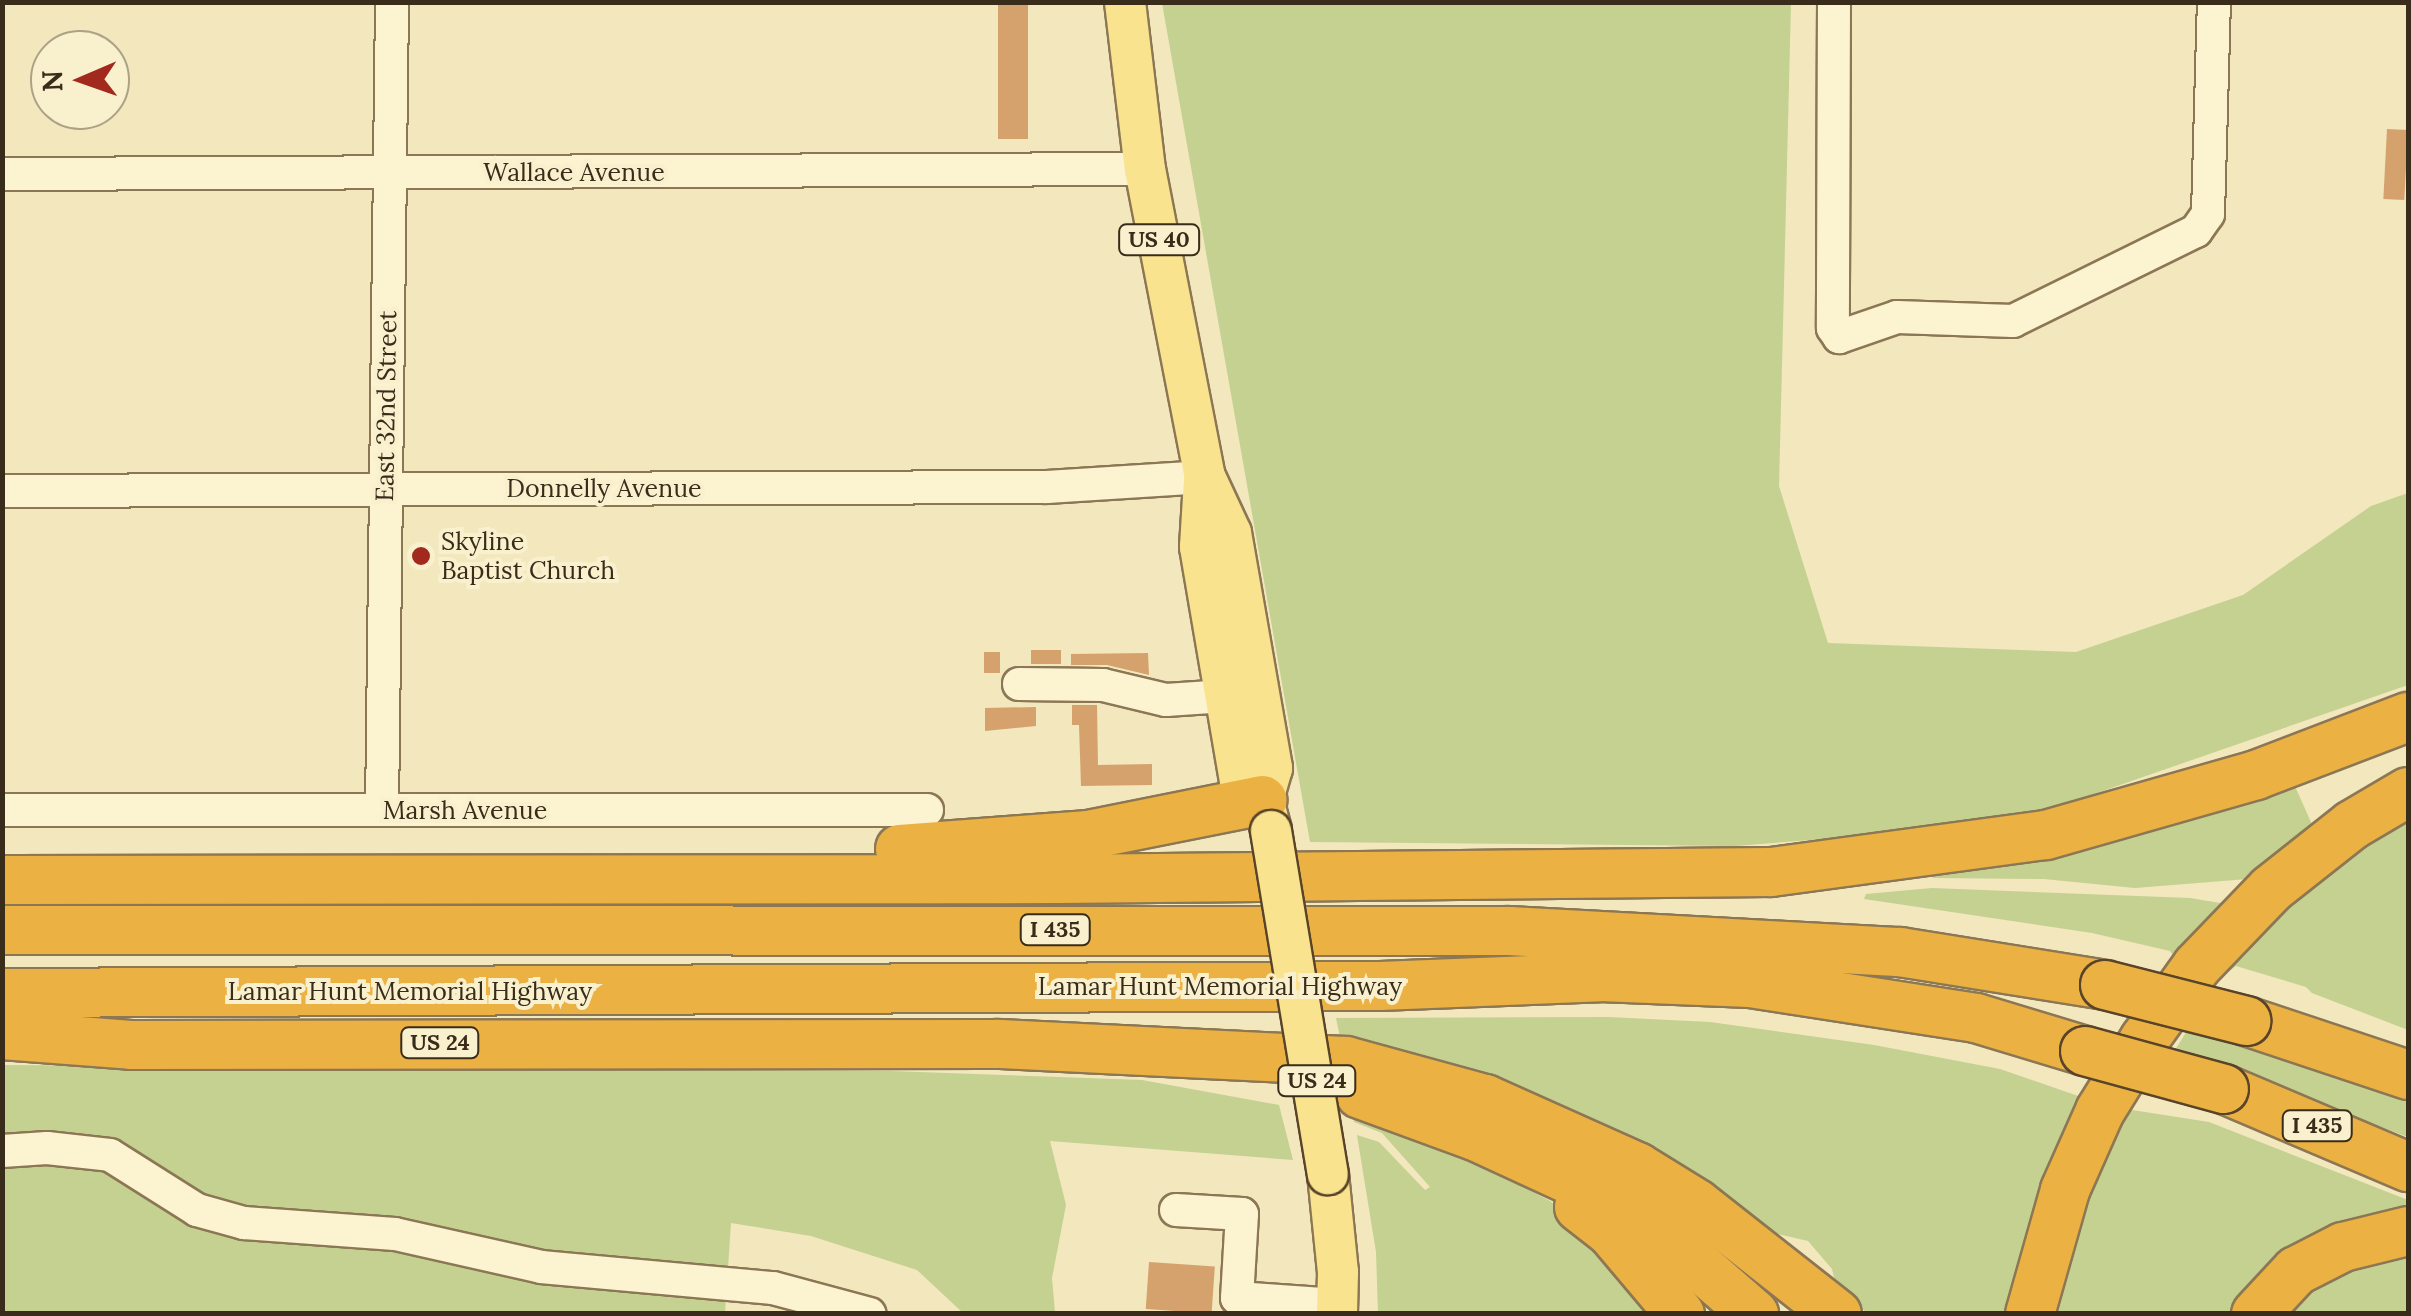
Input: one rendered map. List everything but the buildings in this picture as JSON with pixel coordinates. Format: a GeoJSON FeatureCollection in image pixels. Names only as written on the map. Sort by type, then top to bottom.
{"type":"FeatureCollection","features":[{"type":"Feature","properties":{"kind":"highway"},"geometry":{"type":"LineString","coordinates":[[2,880],[1058,880],[1771,872],[2046,835],[2256,776],[2408,716]]}},
{"type":"Feature","properties":{"kind":"highway"},"geometry":{"type":"LineString","coordinates":[[2030,1314],[2064,1190],[2100,1111],[2196,966],[2271,889],[2352,826],[2408,792]]}},
{"type":"Feature","properties":{"kind":"highway"},"geometry":{"type":"LineString","coordinates":[[2,850],[939,849],[1267,815]]}},
{"type":"Feature","properties":{"kind":"highway","name":"I 435"},"geometry":{"type":"LineString","coordinates":[[2,930],[1510,931],[1900,952],[2105,985],[2246,1022],[2408,1075]]}},
{"type":"Feature","properties":{"kind":"highway","name":"Lamar Hunt Memorial Highway"},"geometry":{"type":"LineString","coordinates":[[2,993],[1380,986],[1619,978],[1750,982],[1976,1018],[2224,1089],[2408,1167]]}},
{"type":"Feature","properties":{"kind":"highway","name":"US 24"},"geometry":{"type":"LineString","coordinates":[[2,1035],[131,1045],[653,1041],[1109,1047],[1280,1070],[1406,1108],[1612,1200],[1660,1232],[1754,1314]]}},
{"type":"Feature","properties":{"kind":"highway"},"geometry":{"type":"LineString","coordinates":[[1109,1047],[1346,1060],[1485,1099],[1584,1140],[1697,1204],[1836,1314]]}},
{"type":"Feature","properties":{"kind":"highway"},"geometry":{"type":"LineString","coordinates":[[1514,1154],[1611,1232],[1680,1314]]}},
{"type":"Feature","properties":{"kind":"highway"},"geometry":{"type":"LineString","coordinates":[[2256,1314],[2296,1270],[2343,1247],[2408,1231]]}},
{"type":"Feature","properties":{"kind":"main road","name":"US 40"},"geometry":{"type":"LineString","coordinates":[[1125,2],[1145,169],[1205,477],[1231,533],[1272,768],[1267,815],[1328,1174],[1337,1310]]}},
{"type":"Feature","properties":{"kind":"main road","name":"US 40"},"geometry":{"type":"LineString","coordinates":[[1205,477],[1200,547],[1240,780],[1267,815]]}},
{"type":"Feature","properties":{"kind":"street","name":"East 32nd Street"},"geometry":{"type":"LineString","coordinates":[[382,810],[392,2]]}},
{"type":"Feature","properties":{"kind":"street"},"geometry":{"type":"LineString","coordinates":[[1834,2],[1832,328],[1839,337],[1897,317],[2013,321],[2196,231],[2208,214],[2214,2]]}},
{"type":"Feature","properties":{"kind":"street","name":"Wallace Avenue"},"geometry":{"type":"LineString","coordinates":[[2,174],[1145,169]]}},
{"type":"Feature","properties":{"kind":"street","name":"Donnelly Avenue"},"geometry":{"type":"LineString","coordinates":[[2,491],[1047,487],[1205,477]]}},
{"type":"Feature","properties":{"kind":"street"},"geometry":{"type":"LineString","coordinates":[[1020,684],[1103,685],[1166,700],[1226,696]]}},
{"type":"Feature","properties":{"kind":"street","name":"Marsh Avenue"},"geometry":{"type":"LineString","coordinates":[[2,810],[927,810]]}},
{"type":"Feature","properties":{"kind":"street"},"geometry":{"type":"LineString","coordinates":[[2,1151],[47,1148],[110,1154],[197,1210],[244,1223],[395,1234],[541,1268],[773,1288],[870,1314]]}},
{"type":"Feature","properties":{"kind":"street"},"geometry":{"type":"LineString","coordinates":[[1176,1210],[1242,1214],[1237,1298],[1337,1310]]}},
{"type":"Feature","properties":{"kind":"green space"},"geometry":{"type":"Polygon","coordinates":[[[1162,3],[1791,3],[1779,486],[1828,643],[2076,652],[2243,595],[2371,506],[2408,493],[2408,685],[2048,810],[1911,832],[1735,846],[1310,842],[1162,3]]]}},
{"type":"Feature","properties":{"kind":"green space"},"geometry":{"type":"Polygon","coordinates":[[[2294,784],[2314,829],[2260,878],[2135,888],[2044,879],[1933,878],[1932,873],[2294,784]]]}},
{"type":"Feature","properties":{"kind":"green space"},"geometry":{"type":"Polygon","coordinates":[[[2408,803],[2408,1030],[2312,993],[2306,987],[2236,966],[2224,975],[2203,969],[2408,803]]]}},
{"type":"Feature","properties":{"kind":"green space"},"geometry":{"type":"Polygon","coordinates":[[[1932,888],[2190,898],[2232,905],[2178,962],[2170,951],[2092,933],[1864,899],[1866,894],[1932,888]]]}},
{"type":"Feature","properties":{"kind":"green space"},"geometry":{"type":"Polygon","coordinates":[[[1608,1017],[1710,1022],[1874,1045],[2000,1069],[2087,1099],[2014,1313],[1867,1313],[1836,1285],[1832,1269],[1808,1241],[1778,1234],[1686,1175],[1340,1037],[1336,1018],[1608,1017]]]}},
{"type":"Feature","properties":{"kind":"green space"},"geometry":{"type":"Polygon","coordinates":[[[2190,1026],[2408,1098],[2408,1137],[2175,1050],[2190,1026]]]}},
{"type":"Feature","properties":{"kind":"green space"},"geometry":{"type":"Polygon","coordinates":[[[3,1065],[890,1071],[1142,1080],[1279,1105],[1293,1160],[1050,1141],[1066,1205],[1052,1278],[1055,1313],[963,1313],[917,1270],[811,1236],[731,1223],[725,1313],[3,1314],[3,1065]]]}},
{"type":"Feature","properties":{"kind":"green space"},"geometry":{"type":"Polygon","coordinates":[[[2113,1107],[2209,1122],[2408,1200],[2408,1214],[2237,1313],[2041,1314],[2113,1107]]]}},
{"type":"Feature","properties":{"kind":"green space"},"geometry":{"type":"Polygon","coordinates":[[[1353,1115],[1461,1154],[1550,1201],[1583,1229],[1662,1313],[1378,1313],[1376,1252],[1357,1135],[1379,1142],[1425,1190],[1430,1187],[1382,1133],[1354,1122],[1353,1115]]]}},
{"type":"Feature","properties":{"kind":"green space"},"geometry":{"type":"Polygon","coordinates":[[[2408,1244],[2408,1313],[2276,1314],[2309,1280],[2408,1244]]]}},
{"type":"Feature","properties":{"kind":"place","name":"Skyline Baptist Church"},"geometry":{"type":"Point","coordinates":[421,556]}}]}
